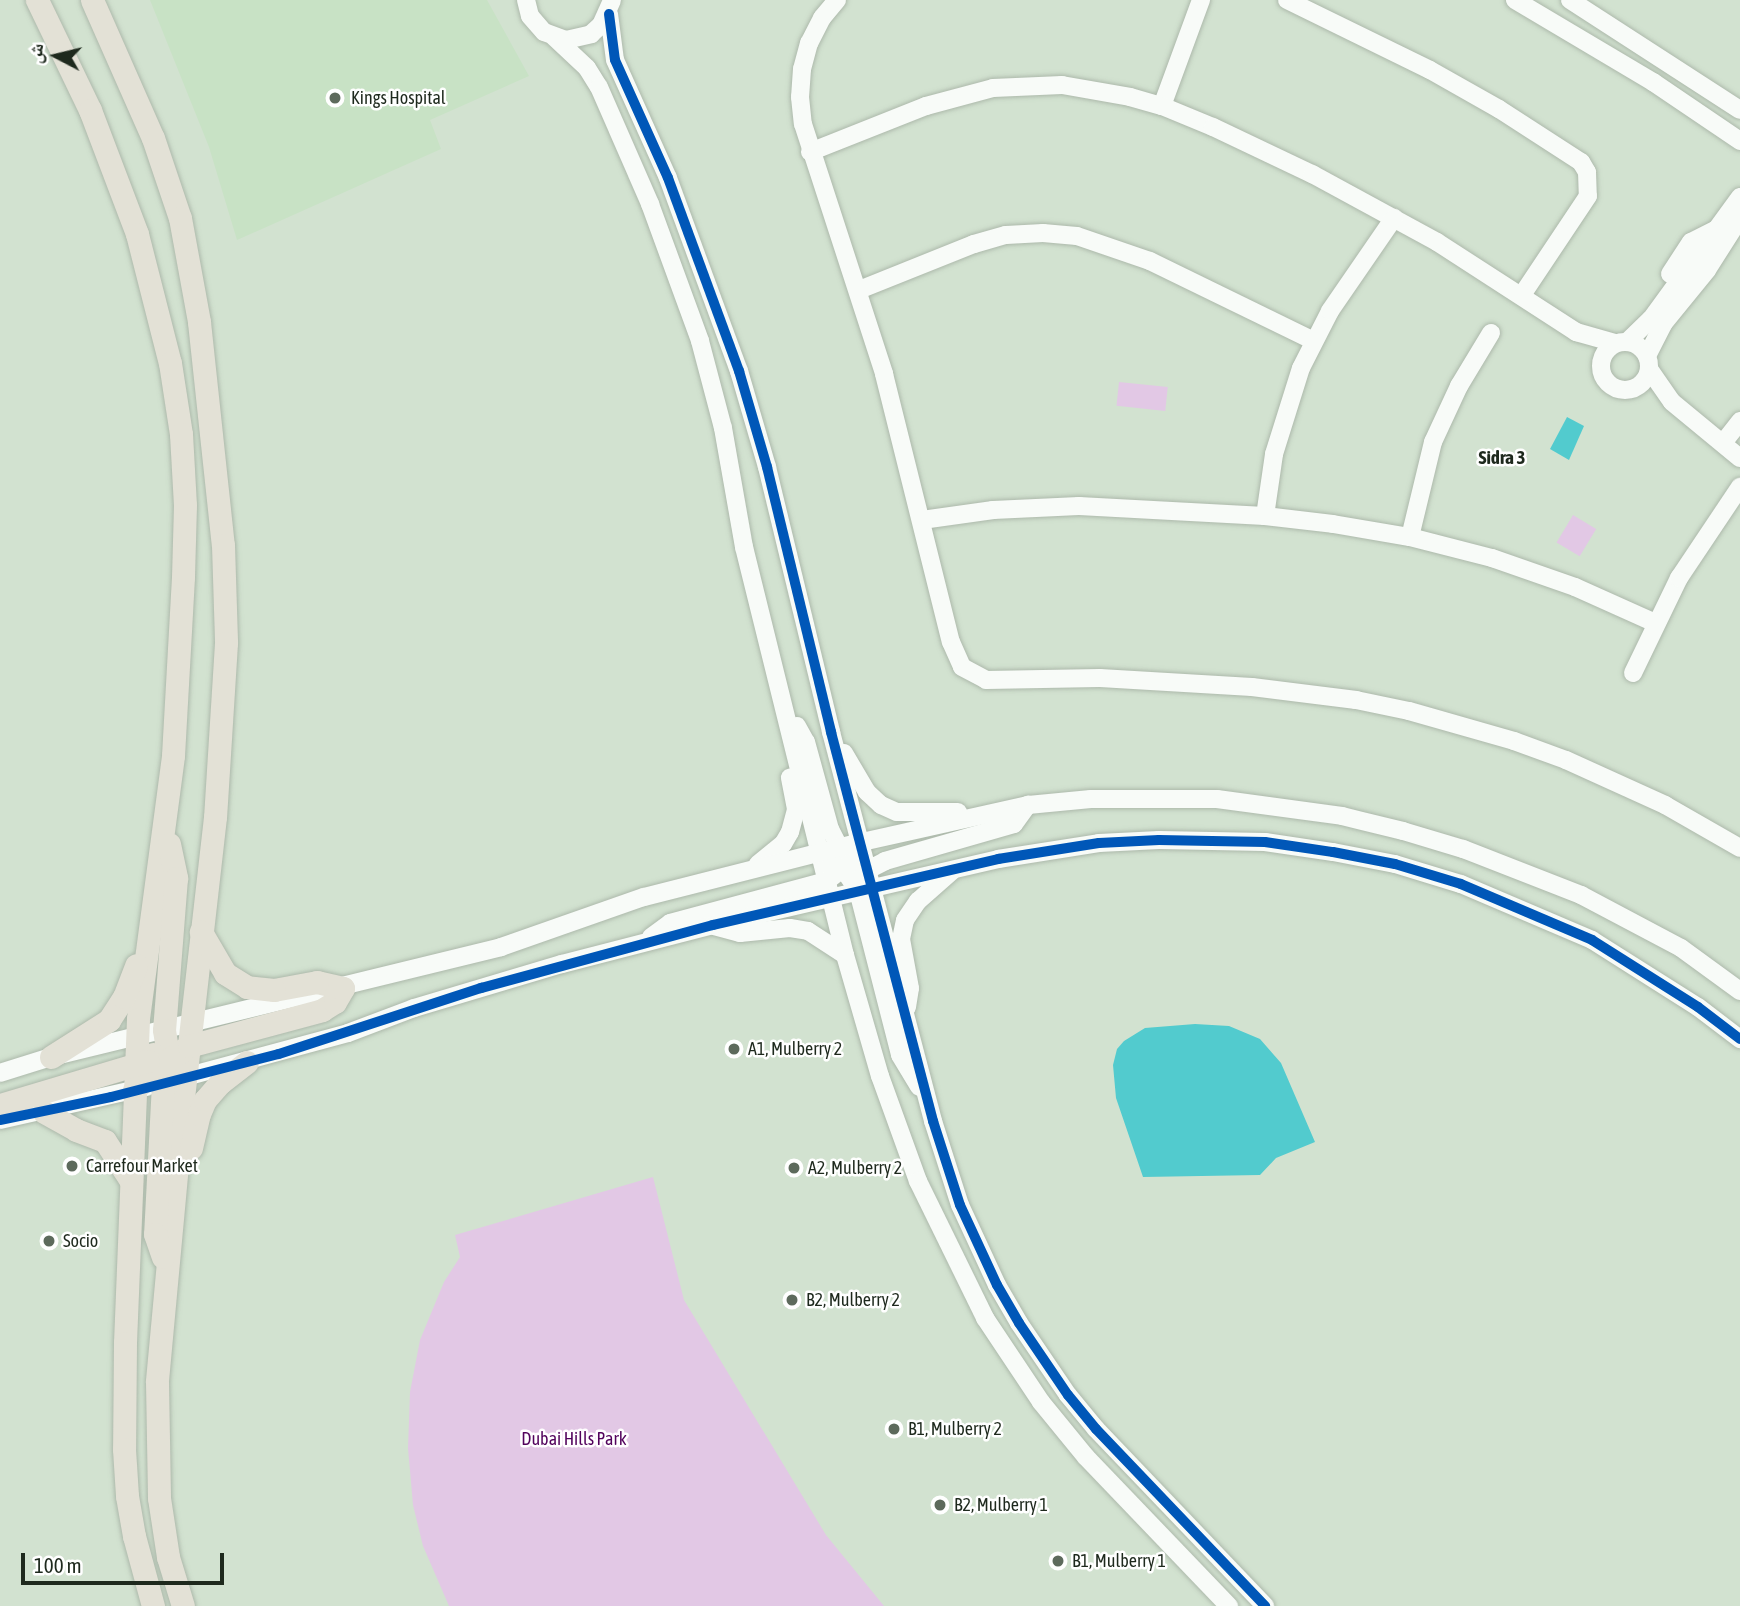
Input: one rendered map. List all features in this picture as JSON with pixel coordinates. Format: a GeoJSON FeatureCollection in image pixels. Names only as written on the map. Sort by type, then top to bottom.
{"type":"FeatureCollection","features":[{"type":"Feature","properties":{"kind":"main road"},"geometry":{"type":"LineString","coordinates":[[37,0],[90,110],[115,172],[145,260],[170,363],[181,434],[185,505],[173,756],[137,1037],[168,1056]]}},
{"type":"Feature","properties":{"kind":"main road"},"geometry":{"type":"LineString","coordinates":[[92,0],[168,178],[189,260],[202,348],[223,545],[226,643],[215,817],[201,932],[168,1056],[177,1184],[166,1263],[156,1447],[159,1498],[168,1558],[183,1606]]}},
{"type":"Feature","properties":{"kind":"main road"},"geometry":{"type":"LineString","coordinates":[[165,831],[176,878],[168,1056],[155,1234],[166,1263]]}},
{"type":"Feature","properties":{"kind":"main road"},"geometry":{"type":"LineString","coordinates":[[51,1056],[98,1029],[118,1009],[149,929]]}},
{"type":"Feature","properties":{"kind":"main road"},"geometry":{"type":"LineString","coordinates":[[0,1105],[322,1010],[335,1002],[343,988],[326,982],[274,990],[247,987],[225,974],[201,932]]}},
{"type":"Feature","properties":{"kind":"main road"},"geometry":{"type":"LineString","coordinates":[[153,1606],[134,1536],[124,1449],[131,1182],[134,1090],[168,1056]]}},
{"type":"Feature","properties":{"kind":"main road"},"geometry":{"type":"LineString","coordinates":[[177,1184],[189,1158],[195,1126],[205,1100],[220,1083],[247,1062]]}},
{"type":"Feature","properties":{"kind":"main road"},"geometry":{"type":"LineString","coordinates":[[44,1112],[76,1130],[105,1141],[131,1182]]}},
{"type":"Feature","properties":{"kind":"street"},"geometry":{"type":"LineString","coordinates":[[526,0],[532,20],[587,68],[600,87],[650,204],[700,341],[723,428],[744,547],[786,716],[783,741],[794,797],[794,821],[783,844],[746,872]]}},
{"type":"Feature","properties":{"kind":"street"},"geometry":{"type":"LineString","coordinates":[[837,0],[822,18],[809,43],[802,69],[800,97],[810,152],[859,290],[922,520],[955,656],[973,676],[986,680],[1100,678],[1252,687],[1329,696],[1409,711],[1514,741],[1566,761],[1665,806],[1740,848]]}},
{"type":"Feature","properties":{"kind":"street"},"geometry":{"type":"LineString","coordinates":[[1162,106],[1201,0]]}},
{"type":"Feature","properties":{"kind":"street"},"geometry":{"type":"LineString","coordinates":[[1287,0],[1430,69],[1499,109],[1581,162],[1587,172],[1588,197],[1522,295]]}},
{"type":"Feature","properties":{"kind":"street"},"geometry":{"type":"LineString","coordinates":[[1515,0],[1653,82],[1740,141]]}},
{"type":"Feature","properties":{"kind":"street"},"geometry":{"type":"LineString","coordinates":[[1570,0],[1740,110]]}},
{"type":"Feature","properties":{"kind":"street"},"geometry":{"type":"LineString","coordinates":[[554,37],[566,40],[592,34],[610,7]]}},
{"type":"Feature","properties":{"kind":"street"},"geometry":{"type":"LineString","coordinates":[[610,7],[615,60],[668,178],[738,371],[767,467],[831,732],[862,842],[858,876],[900,1055],[911,1076],[926,1094]]}},
{"type":"Feature","properties":{"kind":"street"},"geometry":{"type":"LineString","coordinates":[[810,152],[926,106],[993,88],[1062,85],[1096,89],[1162,106],[1263,150],[1394,218],[1522,295],[1576,332],[1600,364],[1606,382],[1623,391],[1633,390],[1672,402]]}},
{"type":"Feature","properties":{"kind":"street"},"geometry":{"type":"LineString","coordinates":[[1600,364],[1603,355],[1644,328],[1740,197]]}},
{"type":"Feature","properties":{"kind":"street"},"geometry":{"type":"LineString","coordinates":[[1265,516],[1281,425],[1314,341],[1349,282],[1394,218]]}},
{"type":"Feature","properties":{"kind":"street"},"geometry":{"type":"LineString","coordinates":[[1633,390],[1644,382],[1648,363],[1663,324],[1707,270],[1740,218]]}},
{"type":"Feature","properties":{"kind":"street"},"geometry":{"type":"LineString","coordinates":[[859,290],[974,244],[1006,235],[1044,233],[1077,236],[1150,261],[1314,341]]}},
{"type":"Feature","properties":{"kind":"street"},"geometry":{"type":"LineString","coordinates":[[1576,332],[1639,346],[1672,402],[1740,458]]}},
{"type":"Feature","properties":{"kind":"street"},"geometry":{"type":"LineString","coordinates":[[1410,537],[1433,442],[1459,386],[1491,334]]}},
{"type":"Feature","properties":{"kind":"street"},"geometry":{"type":"LineString","coordinates":[[1723,443],[1740,421]]}},
{"type":"Feature","properties":{"kind":"street"},"geometry":{"type":"LineString","coordinates":[[1633,673],[1655,623],[1692,557],[1740,487]]}},
{"type":"Feature","properties":{"kind":"street"},"geometry":{"type":"LineString","coordinates":[[922,520],[993,510],[1079,506],[1265,516],[1410,537],[1532,571],[1655,623]]}},
{"type":"Feature","properties":{"kind":"street"},"geometry":{"type":"LineString","coordinates":[[786,716],[803,735],[829,850],[829,889],[880,1076],[910,1161],[955,1261],[985,1318],[1041,1402],[1086,1457],[1229,1606]]}},
{"type":"Feature","properties":{"kind":"street"},"geometry":{"type":"LineString","coordinates":[[831,732],[867,793],[881,805],[897,813],[917,814],[947,810],[971,817]]}},
{"type":"Feature","properties":{"kind":"street"},"geometry":{"type":"LineString","coordinates":[[343,988],[501,947],[620,905],[862,842],[1028,805],[1129,798],[1217,799],[1329,814],[1403,831],[1464,849],[1581,895],[1681,948],[1740,990]]}},
{"type":"Feature","properties":{"kind":"street"},"geometry":{"type":"LineString","coordinates":[[168,1056],[247,1062],[348,1033],[481,988],[713,925],[829,889],[885,860],[1014,824],[1028,805]]}},
{"type":"Feature","properties":{"kind":"street"},"geometry":{"type":"LineString","coordinates":[[858,876],[953,869],[1099,843],[1186,839],[1265,842],[1395,864],[1461,884],[1592,940],[1698,1007],[1740,1039]]}},
{"type":"Feature","properties":{"kind":"street"},"geometry":{"type":"LineString","coordinates":[[829,850],[858,876],[905,1014],[946,1163],[978,1245],[1018,1323],[1042,1360],[1096,1429],[1265,1606]]}},
{"type":"Feature","properties":{"kind":"street"},"geometry":{"type":"LineString","coordinates":[[905,1014],[910,988],[901,939],[905,920],[918,901],[953,869]]}},
{"type":"Feature","properties":{"kind":"street"},"geometry":{"type":"LineString","coordinates":[[647,942],[670,923],[829,889]]}},
{"type":"Feature","properties":{"kind":"street"},"geometry":{"type":"LineString","coordinates":[[713,925],[740,933],[790,928],[808,931],[845,955]]}},
{"type":"Feature","properties":{"kind":"street"},"geometry":{"type":"LineString","coordinates":[[0,1073],[51,1056],[137,1037]]}},
{"type":"Feature","properties":{"kind":"street"},"geometry":{"type":"LineString","coordinates":[[0,1119],[44,1112],[134,1090]]}},
{"type":"Feature","properties":{"kind":"shaded area","name":"Kings Hospital"},"geometry":{"type":"Polygon","coordinates":[[[150,0],[487,0],[529,76],[430,120],[441,149],[237,240],[209,147],[150,0]]]}},
{"type":"Feature","properties":{"kind":"green space"},"geometry":{"type":"Polygon","coordinates":[[[1119,382],[1168,387],[1165,411],[1116,406],[1119,382]]]}},
{"type":"Feature","properties":{"kind":"green space"},"geometry":{"type":"Polygon","coordinates":[[[1573,515],[1596,529],[1580,556],[1557,542],[1573,515]]]}},
{"type":"Feature","properties":{"kind":"green space","name":"Dubai Hills Park"},"geometry":{"type":"Polygon","coordinates":[[[653,1177],[684,1300],[826,1535],[884,1606],[449,1606],[423,1546],[413,1505],[408,1448],[410,1392],[420,1340],[444,1282],[460,1257],[455,1235],[653,1177]]]}},
{"type":"Feature","properties":{"kind":"water"},"geometry":{"type":"Polygon","coordinates":[[[1567,417],[1584,426],[1569,460],[1550,449],[1567,417]]]}},
{"type":"Feature","properties":{"kind":"water"},"geometry":{"type":"Polygon","coordinates":[[[1195,1024],[1229,1026],[1260,1039],[1281,1063],[1315,1142],[1276,1158],[1260,1175],[1143,1177],[1116,1098],[1113,1065],[1117,1049],[1124,1041],[1145,1028],[1195,1024]]]}},
{"type":"Feature","properties":{"kind":"cycle path"},"geometry":{"type":"LineString","coordinates":[[609,14],[615,60],[668,178],[739,371],[767,467],[831,732],[933,1121],[960,1205],[997,1285],[1019,1323],[1068,1395],[1096,1429],[1265,1606]]}},
{"type":"Feature","properties":{"kind":"cycle path"},"geometry":{"type":"LineString","coordinates":[[0,1120],[111,1097],[279,1054],[481,988],[713,925],[998,859],[1099,843],[1159,840],[1265,842],[1395,864],[1461,884],[1592,940],[1698,1007],[1740,1039]]}},
{"type":"Feature","properties":{"kind":"place","name":"Kings Hospital"},"geometry":{"type":"Point","coordinates":[335,98]}},
{"type":"Feature","properties":{"kind":"place","name":"A1, Mulberry 2"},"geometry":{"type":"Point","coordinates":[734,1049]}},
{"type":"Feature","properties":{"kind":"place","name":"Carrefour Market"},"geometry":{"type":"Point","coordinates":[72,1166]}},
{"type":"Feature","properties":{"kind":"place","name":"A2, Mulberry 2"},"geometry":{"type":"Point","coordinates":[794,1168]}},
{"type":"Feature","properties":{"kind":"place","name":"Socio"},"geometry":{"type":"Point","coordinates":[49,1241]}},
{"type":"Feature","properties":{"kind":"place","name":"B2, Mulberry 2"},"geometry":{"type":"Point","coordinates":[792,1300]}},
{"type":"Feature","properties":{"kind":"place","name":"B1, Mulberry 2"},"geometry":{"type":"Point","coordinates":[894,1429]}},
{"type":"Feature","properties":{"kind":"place","name":"B2, Mulberry 1"},"geometry":{"type":"Point","coordinates":[940,1505]}},
{"type":"Feature","properties":{"kind":"place","name":"B1, Mulberry 1"},"geometry":{"type":"Point","coordinates":[1058,1561]}},
{"type":"Feature","properties":{"kind":"district","name":"Sidra 3"},"geometry":{"type":"Point","coordinates":[1502,458]}}]}
